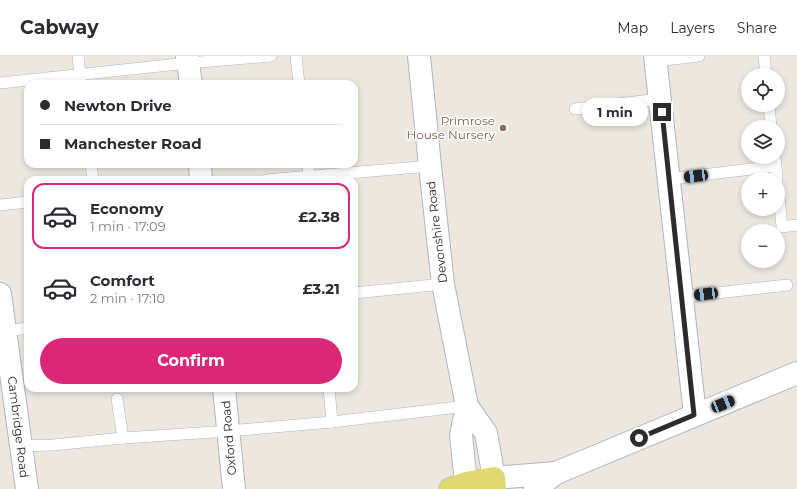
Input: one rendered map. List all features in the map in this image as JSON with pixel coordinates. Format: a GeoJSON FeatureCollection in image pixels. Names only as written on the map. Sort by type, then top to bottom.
{"type":"FeatureCollection","features":[{"type":"Feature","properties":{"kind":"main road","name":"Devonshire Road"},"geometry":{"type":"LineString","coordinates":[[419,56],[443,284],[467,406],[461,435],[461,487]]}},
{"type":"Feature","properties":{"kind":"main road"},"geometry":{"type":"LineString","coordinates":[[656,59],[694,415]]}},
{"type":"Feature","properties":{"kind":"main road","name":"Cambridge Road"},"geometry":{"type":"LineString","coordinates":[[0,294],[6,331],[7,391],[21,446],[26,489]]}},
{"type":"Feature","properties":{"kind":"main road"},"geometry":{"type":"LineString","coordinates":[[461,487],[494,484],[556,473],[797,373]]}},
{"type":"Feature","properties":{"kind":"main road","name":"Oxford Road"},"geometry":{"type":"LineString","coordinates":[[224,392],[234,489]]}},
{"type":"Feature","properties":{"kind":"main road","name":"Devonshire Road"},"geometry":{"type":"LineString","coordinates":[[467,406],[486,433],[494,484]]}},
{"type":"Feature","properties":{"kind":"main road"},"geometry":{"type":"LineString","coordinates":[[535,489],[556,473]]}},
{"type":"Feature","properties":{"kind":"lane"},"geometry":{"type":"LineString","coordinates":[[78,56],[81,79]]}},
{"type":"Feature","properties":{"kind":"lane"},"geometry":{"type":"LineString","coordinates":[[61,80],[189,68],[271,56]]}},
{"type":"Feature","properties":{"kind":"lane"},"geometry":{"type":"LineString","coordinates":[[296,56],[299,80]]}},
{"type":"Feature","properties":{"kind":"lane"},"geometry":{"type":"LineString","coordinates":[[656,59],[699,56]]}},
{"type":"Feature","properties":{"kind":"lane"},"geometry":{"type":"LineString","coordinates":[[764,56],[765,68]]}},
{"type":"Feature","properties":{"kind":"lane"},"geometry":{"type":"LineString","coordinates":[[0,83],[24,82]]}},
{"type":"Feature","properties":{"kind":"lane"},"geometry":{"type":"LineString","coordinates":[[576,109],[660,99]]}},
{"type":"Feature","properties":{"kind":"lane"},"geometry":{"type":"LineString","coordinates":[[669,179],[757,164]]}},
{"type":"Feature","properties":{"kind":"lane"},"geometry":{"type":"LineString","coordinates":[[329,176],[430,166]]}},
{"type":"Feature","properties":{"kind":"lane"},"geometry":{"type":"LineString","coordinates":[[0,205],[24,202]]}},
{"type":"Feature","properties":{"kind":"lane"},"geometry":{"type":"LineString","coordinates":[[781,216],[782,227],[797,226]]}},
{"type":"Feature","properties":{"kind":"lane"},"geometry":{"type":"LineString","coordinates":[[358,293],[443,284]]}},
{"type":"Feature","properties":{"kind":"lane"},"geometry":{"type":"LineString","coordinates":[[682,297],[787,285]]}},
{"type":"Feature","properties":{"kind":"lane"},"geometry":{"type":"LineString","coordinates":[[6,331],[24,329]]}},
{"type":"Feature","properties":{"kind":"lane"},"geometry":{"type":"LineString","coordinates":[[329,392],[332,422]]}},
{"type":"Feature","properties":{"kind":"lane"},"geometry":{"type":"LineString","coordinates":[[117,399],[123,438]]}},
{"type":"Feature","properties":{"kind":"lane"},"geometry":{"type":"LineString","coordinates":[[21,446],[53,445],[123,438],[332,422],[467,406]]}},
{"type":"Feature","properties":{"kind":"place","name":"Primrose House Nursery"},"geometry":{"type":"Point","coordinates":[503,128]}},
{"type":"Feature","properties":{"kind":"route"},"geometry":{"type":"LineString","coordinates":[[639,438],[694,415],[662,112]]}}]}
